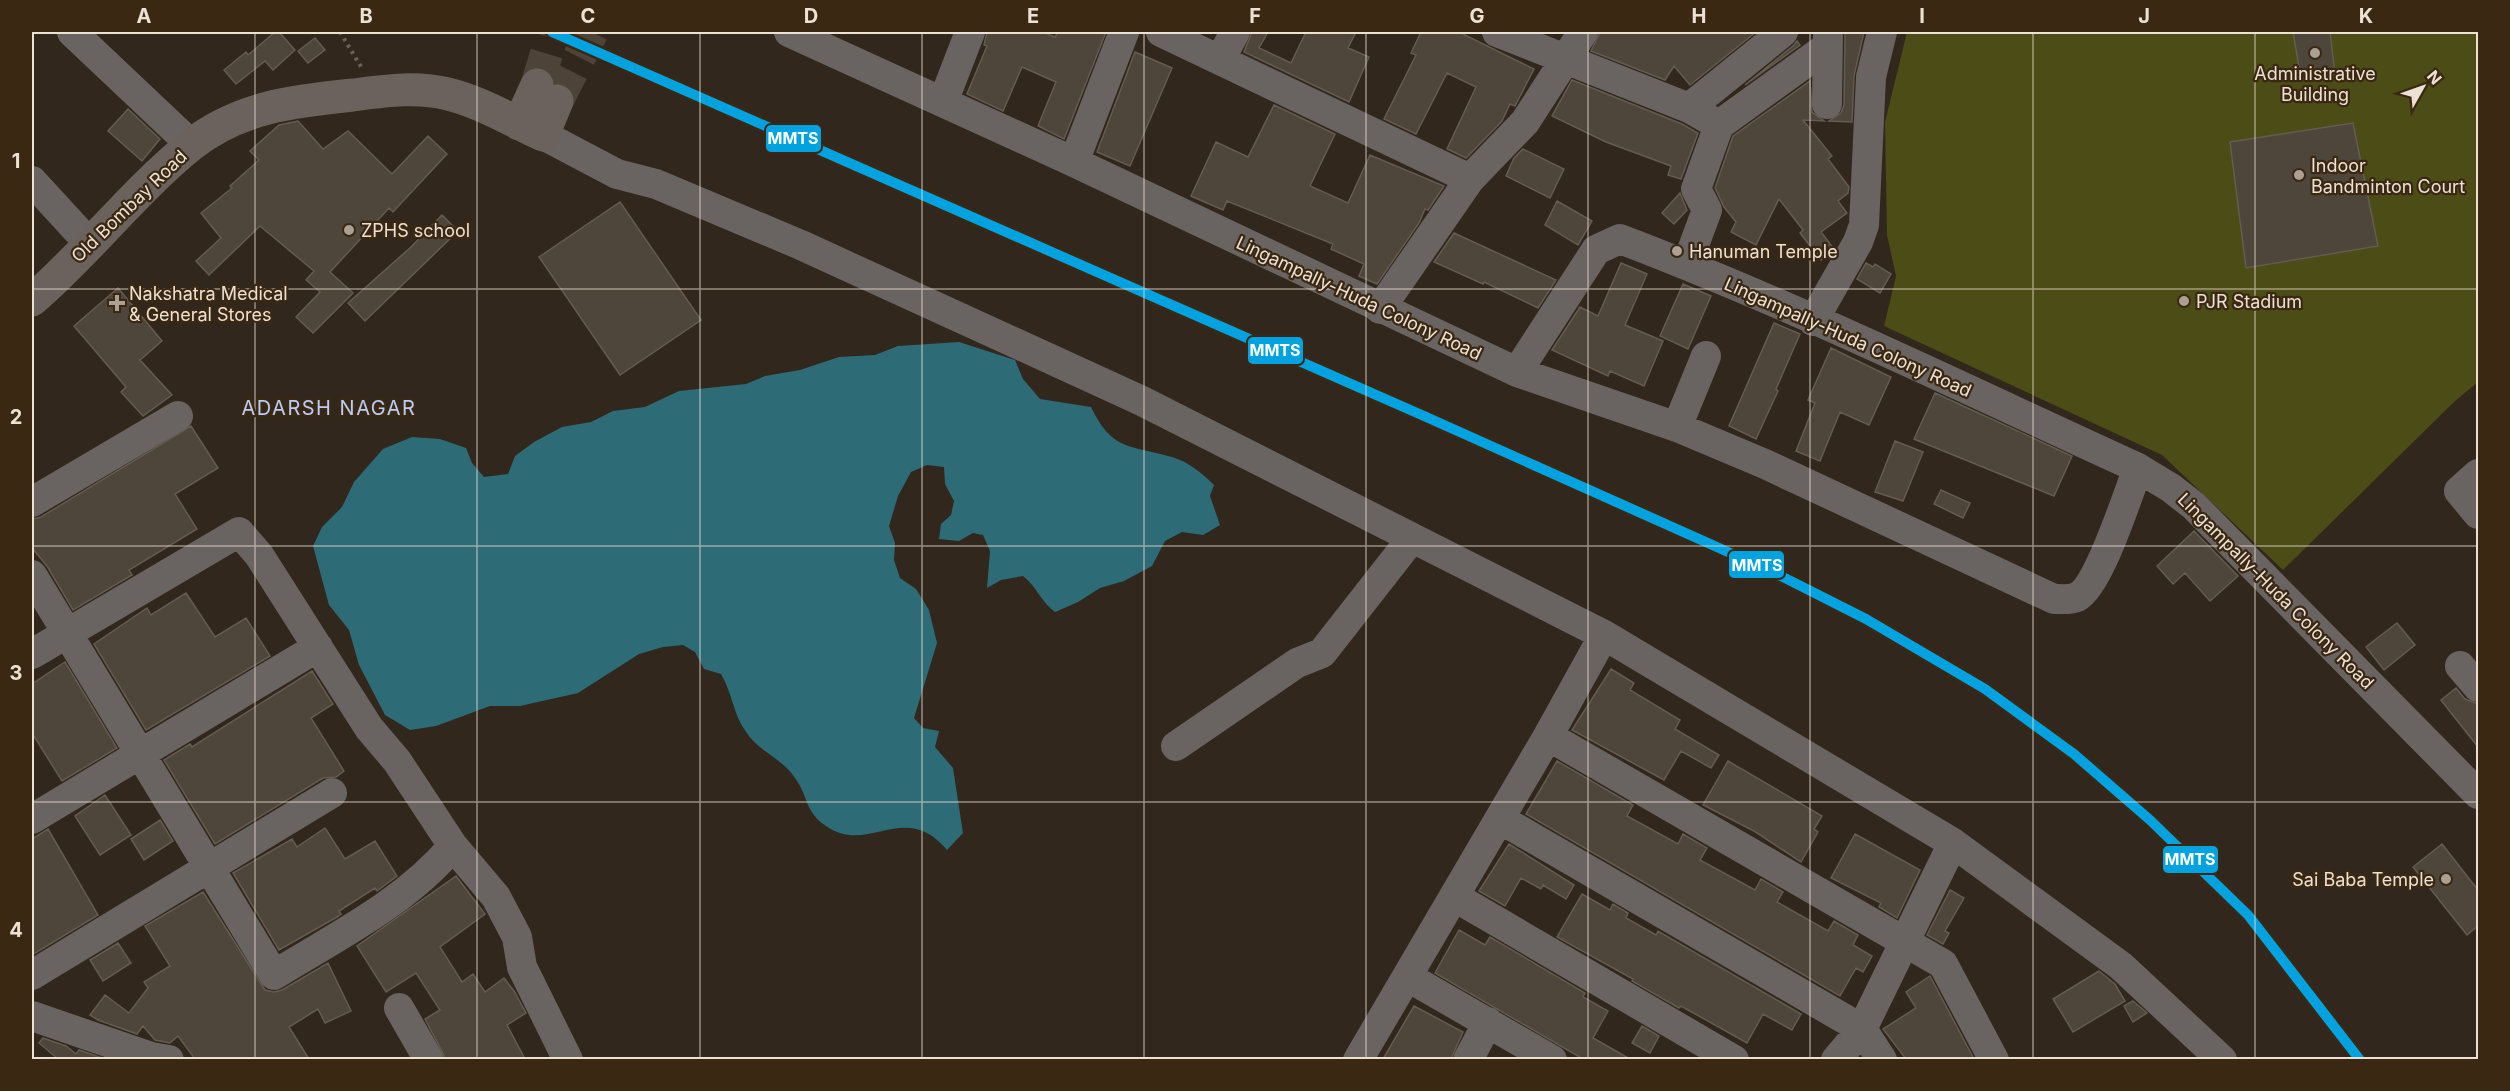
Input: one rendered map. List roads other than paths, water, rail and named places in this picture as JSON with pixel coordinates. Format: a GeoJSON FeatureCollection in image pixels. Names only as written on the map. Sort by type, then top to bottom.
{"type":"FeatureCollection","features":[{"type":"Feature","properties":{"kind":"main road","name":"Old Bombay Road"},"geometry":{"type":"LineString","coordinates":[[32,274],[181,135],[216,112],[253,97],[305,84],[413,74],[457,80],[539,112]]}},
{"type":"Feature","properties":{"kind":"main road","name":"Old Bombay Road"},"geometry":{"type":"LineString","coordinates":[[32,300],[182,153],[220,125],[250,112],[286,102],[398,89],[426,90],[471,101],[539,112]]}},
{"type":"Feature","properties":{"kind":"street"},"geometry":{"type":"LineString","coordinates":[[72,32],[181,135]]}},
{"type":"Feature","properties":{"kind":"street","name":"Lingampally-Huda Colony Road"},"geometry":{"type":"LineString","coordinates":[[789,32],[1074,162],[1517,372],[1596,250],[1620,239],[1687,264],[1814,321],[2138,468],[2171,488],[2194,506],[2478,794]]}},
{"type":"Feature","properties":{"kind":"street"},"geometry":{"type":"LineString","coordinates":[[942,102],[970,32]]}},
{"type":"Feature","properties":{"kind":"street"},"geometry":{"type":"LineString","coordinates":[[1074,162],[1124,32]]}},
{"type":"Feature","properties":{"kind":"street"},"geometry":{"type":"LineString","coordinates":[[1161,32],[1470,179]]}},
{"type":"Feature","properties":{"kind":"street"},"geometry":{"type":"LineString","coordinates":[[1220,60],[1235,32]]}},
{"type":"Feature","properties":{"kind":"street"},"geometry":{"type":"LineString","coordinates":[[1497,32],[1689,108],[1719,125]]}},
{"type":"Feature","properties":{"kind":"street"},"geometry":{"type":"LineString","coordinates":[[1380,309],[1470,179],[1525,122],[1583,32]]}},
{"type":"Feature","properties":{"kind":"street"},"geometry":{"type":"LineString","coordinates":[[1689,108],[1783,32]]}},
{"type":"Feature","properties":{"kind":"street"},"geometry":{"type":"LineString","coordinates":[[1814,321],[1858,242],[1864,225],[1870,77],[1882,32]]}},
{"type":"Feature","properties":{"kind":"street"},"geometry":{"type":"LineString","coordinates":[[1827,104],[1828,39]]}},
{"type":"Feature","properties":{"kind":"street"},"geometry":{"type":"LineString","coordinates":[[1687,264],[1707,210],[1696,189],[1719,125],[1828,39]]}},
{"type":"Feature","properties":{"kind":"street"},"geometry":{"type":"LineString","coordinates":[[539,112],[624,160],[656,184],[801,245],[1142,401],[1604,635],[1953,843],[2121,966],[2222,1059]]}},
{"type":"Feature","properties":{"kind":"street"},"geometry":{"type":"LineString","coordinates":[[32,181],[77,230]]}},
{"type":"Feature","properties":{"kind":"street"},"geometry":{"type":"LineString","coordinates":[[1677,427],[1706,356]]}},
{"type":"Feature","properties":{"kind":"street"},"geometry":{"type":"LineString","coordinates":[[1517,372],[1677,427],[1765,464],[2054,599],[2076,598],[2087,589],[2099,569],[2138,468]]}},
{"type":"Feature","properties":{"kind":"street"},"geometry":{"type":"LineString","coordinates":[[32,502],[178,416]]}},
{"type":"Feature","properties":{"kind":"street"},"geometry":{"type":"LineString","coordinates":[[2478,474],[2459,491],[2478,514]]}},
{"type":"Feature","properties":{"kind":"street"},"geometry":{"type":"LineString","coordinates":[[32,654],[239,532],[259,555],[369,728],[397,761],[453,846],[496,897],[517,937],[522,967],[567,1059]]}},
{"type":"Feature","properties":{"kind":"street"},"geometry":{"type":"LineString","coordinates":[[1176,746],[1297,663],[1322,653],[1412,538]]}},
{"type":"Feature","properties":{"kind":"street"},"geometry":{"type":"LineString","coordinates":[[32,575],[273,975],[399,898],[436,866],[453,846]]}},
{"type":"Feature","properties":{"kind":"street"},"geometry":{"type":"LineString","coordinates":[[1358,1059],[1455,897],[1604,635]]}},
{"type":"Feature","properties":{"kind":"street"},"geometry":{"type":"LineString","coordinates":[[32,819],[318,647]]}},
{"type":"Feature","properties":{"kind":"street"},"geometry":{"type":"LineString","coordinates":[[1548,736],[1943,964],[1994,1059]]}},
{"type":"Feature","properties":{"kind":"street"},"geometry":{"type":"LineString","coordinates":[[32,975],[332,793]]}},
{"type":"Feature","properties":{"kind":"street"},"geometry":{"type":"LineString","coordinates":[[1500,819],[1862,1029],[1882,1059]]}},
{"type":"Feature","properties":{"kind":"street"},"geometry":{"type":"LineString","coordinates":[[1836,1059],[1862,1029],[1953,843]]}},
{"type":"Feature","properties":{"kind":"street"},"geometry":{"type":"LineString","coordinates":[[1455,897],[1734,1059]]}},
{"type":"Feature","properties":{"kind":"street"},"geometry":{"type":"LineString","coordinates":[[1408,977],[1552,1059]]}},
{"type":"Feature","properties":{"kind":"street"},"geometry":{"type":"LineString","coordinates":[[399,1008],[429,1059]]}},
{"type":"Feature","properties":{"kind":"street"},"geometry":{"type":"LineString","coordinates":[[32,1016],[151,1057],[169,1059]]}},
{"type":"Feature","properties":{"kind":"street"},"geometry":{"type":"LineString","coordinates":[[1468,1059],[1488,1022]]}},
{"type":"Feature","properties":{"kind":"water"},"geometry":{"type":"Polygon","coordinates":[[[959,342],[1015,360],[1023,379],[1040,399],[1091,407],[1107,432],[1124,444],[1172,457],[1195,468],[1214,485],[1210,496],[1220,525],[1203,535],[1182,532],[1165,541],[1152,566],[1124,581],[1100,588],[1078,602],[1055,612],[1023,576],[1001,580],[987,588],[990,551],[983,535],[973,533],[959,541],[939,539],[941,524],[951,515],[954,501],[945,484],[944,467],[927,465],[911,472],[898,496],[889,526],[895,543],[894,560],[900,578],[916,589],[929,610],[937,643],[914,718],[923,728],[939,731],[935,747],[953,768],[963,833],[947,850],[931,836],[916,829],[901,828],[857,835],[842,834],[826,826],[810,809],[790,771],[757,745],[746,732],[738,718],[721,674],[704,669],[695,652],[683,645],[663,647],[639,654],[578,693],[520,706],[490,706],[436,726],[410,730],[385,715],[359,665],[349,630],[329,605],[313,546],[322,527],[342,507],[354,482],[383,449],[412,437],[440,439],[466,448],[472,463],[484,477],[508,474],[515,456],[534,442],[562,427],[591,422],[613,411],[645,407],[679,391],[746,384],[765,376],[800,370],[839,357],[875,355],[898,346],[959,342]]]}},
{"type":"Feature","properties":{"kind":"tunnel"},"geometry":{"type":"LineString","coordinates":[[537,85],[553,32]]}},
{"type":"Feature","properties":{"kind":"tunnel"},"geometry":{"type":"LineString","coordinates":[[557,101],[592,32]]}},
{"type":"Feature","properties":{"kind":"place","name":"Administrative Building"},"geometry":{"type":"Point","coordinates":[2315,53]}},
{"type":"Feature","properties":{"kind":"place","name":"Indoor Bandminton Court"},"geometry":{"type":"Point","coordinates":[2299,175]}},
{"type":"Feature","properties":{"kind":"place","name":"ZPHS school"},"geometry":{"type":"Point","coordinates":[349,230]}},
{"type":"Feature","properties":{"kind":"place","name":"Hanuman Temple"},"geometry":{"type":"Point","coordinates":[1677,251]}},
{"type":"Feature","properties":{"kind":"place","name":"PJR Stadium"},"geometry":{"type":"Point","coordinates":[2184,301]}},
{"type":"Feature","properties":{"kind":"place","name":"Nakshatra Medical & General Stores"},"geometry":{"type":"Point","coordinates":[117,303]}},
{"type":"Feature","properties":{"kind":"place","name":"Sai Baba Temple"},"geometry":{"type":"Point","coordinates":[2446,879]}},
{"type":"Feature","properties":{"kind":"district","name":"ADARSH NAGAR"},"geometry":{"type":"Point","coordinates":[329,408]}}]}
